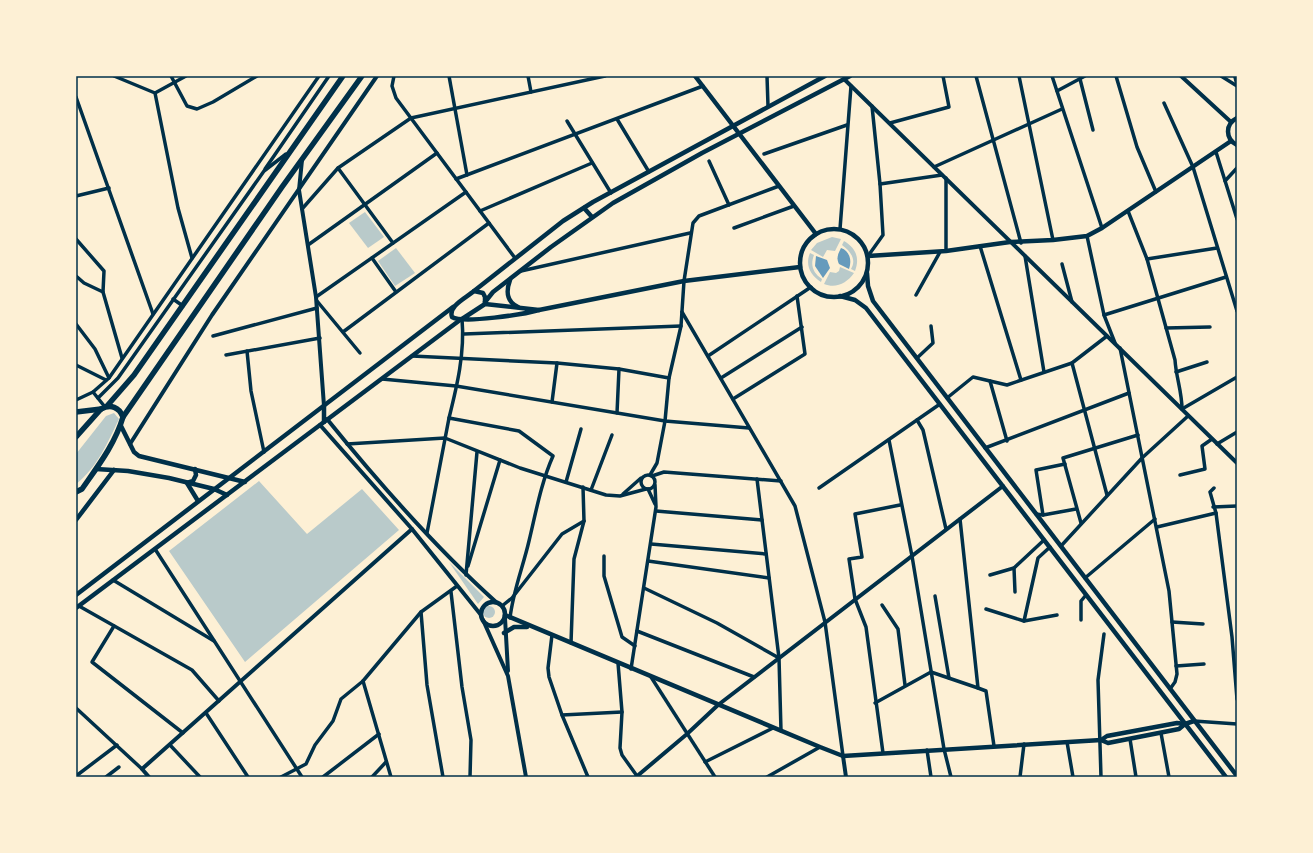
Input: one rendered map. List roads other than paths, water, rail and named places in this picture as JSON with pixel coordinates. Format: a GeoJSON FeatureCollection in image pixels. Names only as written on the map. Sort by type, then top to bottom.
{"type":"FeatureCollection","features":[{"type":"Feature","properties":{"kind":"main road"},"geometry":{"type":"LineString","coordinates":[[76,436],[134,375],[343,76]]}},
{"type":"Feature","properties":{"kind":"main road"},"geometry":{"type":"LineString","coordinates":[[76,492],[82,489],[109,449],[123,417],[362,76]]}},
{"type":"Feature","properties":{"kind":"main road"},"geometry":{"type":"LineString","coordinates":[[695,76],[816,234]]}},
{"type":"Feature","properties":{"kind":"main road"},"geometry":{"type":"LineString","coordinates":[[76,595],[214,488],[230,478],[474,291],[563,221],[768,106],[825,76]]}},
{"type":"Feature","properties":{"kind":"main road"},"geometry":{"type":"LineString","coordinates":[[78,607],[412,356],[485,303],[493,292],[592,217],[613,203],[739,134],[850,76]]}},
{"type":"Feature","properties":{"kind":"main road"},"geometry":{"type":"LineString","coordinates":[[1237,118],[1231,122],[1228,130],[1231,141],[1237,145]]}},
{"type":"Feature","properties":{"kind":"main road"},"geometry":{"type":"LineString","coordinates":[[868,256],[940,252],[1010,242],[1020,243],[1087,236],[1128,211],[1231,141]]}},
{"type":"Feature","properties":{"kind":"main road"},"geometry":{"type":"LineString","coordinates":[[584,208],[592,217]]}},
{"type":"Feature","properties":{"kind":"main road"},"geometry":{"type":"LineString","coordinates":[[1226,777],[866,308],[855,300],[840,296],[829,296],[819,293],[811,288],[804,278],[800,267],[803,248],[816,234],[828,230],[840,229],[850,232],[858,238],[868,256],[868,286],[873,301],[1237,776]]}},
{"type":"Feature","properties":{"kind":"main road"},"geometry":{"type":"LineString","coordinates":[[453,307],[451,312],[452,317],[461,320],[523,315],[539,310],[684,281],[800,267]]}},
{"type":"Feature","properties":{"kind":"main road"},"geometry":{"type":"LineString","coordinates":[[840,296],[850,293],[858,287],[867,273]]}},
{"type":"Feature","properties":{"kind":"main road"},"geometry":{"type":"LineString","coordinates":[[510,279],[507,288],[508,297],[512,304],[521,309]]}},
{"type":"Feature","properties":{"kind":"main road"},"geometry":{"type":"LineString","coordinates":[[474,291],[483,293],[485,303]]}},
{"type":"Feature","properties":{"kind":"main road"},"geometry":{"type":"LineString","coordinates":[[485,303],[521,309],[539,310]]}},
{"type":"Feature","properties":{"kind":"main road"},"geometry":{"type":"LineString","coordinates":[[324,406],[324,422]]}},
{"type":"Feature","properties":{"kind":"main road"},"geometry":{"type":"LineString","coordinates":[[76,412],[104,407],[116,408],[121,412],[123,417]]}},
{"type":"Feature","properties":{"kind":"main road"},"geometry":{"type":"LineString","coordinates":[[120,426],[139,456],[244,482]]}},
{"type":"Feature","properties":{"kind":"main road"},"geometry":{"type":"LineString","coordinates":[[96,469],[114,470],[169,478],[214,488],[227,495]]}},
{"type":"Feature","properties":{"kind":"main road"},"geometry":{"type":"LineString","coordinates":[[187,483],[193,481],[196,475],[195,469]]}},
{"type":"Feature","properties":{"kind":"main road"},"geometry":{"type":"LineString","coordinates":[[76,520],[114,470]]}},
{"type":"Feature","properties":{"kind":"main road"},"geometry":{"type":"LineString","coordinates":[[187,483],[198,501]]}},
{"type":"Feature","properties":{"kind":"main road"},"geometry":{"type":"LineString","coordinates":[[496,602],[502,606],[505,617],[501,623],[494,626],[488,625],[482,618],[485,605],[496,602]]}},
{"type":"Feature","properties":{"kind":"main road"},"geometry":{"type":"LineString","coordinates":[[505,617],[552,635],[820,748],[844,756],[1101,740],[1108,743],[1180,729],[1185,724],[1194,720]]}},
{"type":"Feature","properties":{"kind":"main road"},"geometry":{"type":"LineString","coordinates":[[504,633],[514,627],[522,626],[538,630]]}},
{"type":"Feature","properties":{"kind":"main road"},"geometry":{"type":"LineString","coordinates":[[1101,740],[1107,736],[1177,723],[1185,724]]}},
{"type":"Feature","properties":{"kind":"street"},"geometry":{"type":"LineString","coordinates":[[114,76],[155,94]]}},
{"type":"Feature","properties":{"kind":"street"},"geometry":{"type":"LineString","coordinates":[[171,76],[187,106],[197,109],[213,102],[257,76]]}},
{"type":"Feature","properties":{"kind":"street"},"geometry":{"type":"LineString","coordinates":[[155,94],[186,76]]}},
{"type":"Feature","properties":{"kind":"street"},"geometry":{"type":"LineString","coordinates":[[76,400],[93,392],[107,379],[318,76]]}},
{"type":"Feature","properties":{"kind":"street"},"geometry":{"type":"LineString","coordinates":[[98,398],[118,378],[264,171],[328,76]]}},
{"type":"Feature","properties":{"kind":"street"},"geometry":{"type":"LineString","coordinates":[[130,444],[212,315],[378,76]]}},
{"type":"Feature","properties":{"kind":"street"},"geometry":{"type":"LineString","coordinates":[[394,76],[392,86],[396,98],[515,258]]}},
{"type":"Feature","properties":{"kind":"street"},"geometry":{"type":"LineString","coordinates":[[449,76],[467,175]]}},
{"type":"Feature","properties":{"kind":"street"},"geometry":{"type":"LineString","coordinates":[[528,76],[531,92]]}},
{"type":"Feature","properties":{"kind":"street"},"geometry":{"type":"LineString","coordinates":[[302,209],[338,168],[411,118],[605,76]]}},
{"type":"Feature","properties":{"kind":"street"},"geometry":{"type":"LineString","coordinates":[[767,76],[768,106]]}},
{"type":"Feature","properties":{"kind":"street"},"geometry":{"type":"LineString","coordinates":[[890,123],[950,107],[943,76]]}},
{"type":"Feature","properties":{"kind":"street"},"geometry":{"type":"LineString","coordinates":[[976,76],[1020,243]]}},
{"type":"Feature","properties":{"kind":"street"},"geometry":{"type":"LineString","coordinates":[[1019,76],[1053,240]]}},
{"type":"Feature","properties":{"kind":"street"},"geometry":{"type":"LineString","coordinates":[[1052,76],[1102,228]]}},
{"type":"Feature","properties":{"kind":"street"},"geometry":{"type":"LineString","coordinates":[[1057,91],[1085,76]]}},
{"type":"Feature","properties":{"kind":"street"},"geometry":{"type":"LineString","coordinates":[[1116,76],[1137,147],[1156,192]]}},
{"type":"Feature","properties":{"kind":"street"},"geometry":{"type":"LineString","coordinates":[[1181,76],[1231,122]]}},
{"type":"Feature","properties":{"kind":"street"},"geometry":{"type":"LineString","coordinates":[[1221,76],[1237,85]]}},
{"type":"Feature","properties":{"kind":"street"},"geometry":{"type":"LineString","coordinates":[[1235,76],[1237,85]]}},
{"type":"Feature","properties":{"kind":"street"},"geometry":{"type":"LineString","coordinates":[[844,79],[1237,463]]}},
{"type":"Feature","properties":{"kind":"street"},"geometry":{"type":"LineString","coordinates":[[1080,79],[1092,130]]}},
{"type":"Feature","properties":{"kind":"street"},"geometry":{"type":"LineString","coordinates":[[456,179],[575,134],[617,120],[703,86]]}},
{"type":"Feature","properties":{"kind":"street"},"geometry":{"type":"LineString","coordinates":[[840,229],[851,86]]}},
{"type":"Feature","properties":{"kind":"street"},"geometry":{"type":"LineString","coordinates":[[155,94],[178,208],[192,258]]}},
{"type":"Feature","properties":{"kind":"street"},"geometry":{"type":"LineString","coordinates":[[76,97],[153,314]]}},
{"type":"Feature","properties":{"kind":"street"},"geometry":{"type":"LineString","coordinates":[[1164,103],[1192,167],[1237,311]]}},
{"type":"Feature","properties":{"kind":"street"},"geometry":{"type":"LineString","coordinates":[[868,256],[883,235],[880,184],[872,106]]}},
{"type":"Feature","properties":{"kind":"street"},"geometry":{"type":"LineString","coordinates":[[934,167],[1062,109]]}},
{"type":"Feature","properties":{"kind":"street"},"geometry":{"type":"LineString","coordinates":[[617,120],[649,172]]}},
{"type":"Feature","properties":{"kind":"street"},"geometry":{"type":"LineString","coordinates":[[567,121],[611,193]]}},
{"type":"Feature","properties":{"kind":"street"},"geometry":{"type":"LineString","coordinates":[[764,154],[847,125]]}},
{"type":"Feature","properties":{"kind":"street"},"geometry":{"type":"LineString","coordinates":[[264,171],[294,148]]}},
{"type":"Feature","properties":{"kind":"street"},"geometry":{"type":"LineString","coordinates":[[1216,152],[1237,219]]}},
{"type":"Feature","properties":{"kind":"street"},"geometry":{"type":"LineString","coordinates":[[308,245],[437,153]]}},
{"type":"Feature","properties":{"kind":"street"},"geometry":{"type":"LineString","coordinates":[[303,159],[299,190],[316,299],[324,406]]}},
{"type":"Feature","properties":{"kind":"street"},"geometry":{"type":"LineString","coordinates":[[709,162],[729,205]]}},
{"type":"Feature","properties":{"kind":"street"},"geometry":{"type":"LineString","coordinates":[[480,211],[592,163]]}},
{"type":"Feature","properties":{"kind":"street"},"geometry":{"type":"LineString","coordinates":[[338,168],[393,243]]}},
{"type":"Feature","properties":{"kind":"street"},"geometry":{"type":"LineString","coordinates":[[1225,181],[1237,168]]}},
{"type":"Feature","properties":{"kind":"street"},"geometry":{"type":"LineString","coordinates":[[880,184],[944,177]]}},
{"type":"Feature","properties":{"kind":"street"},"geometry":{"type":"LineString","coordinates":[[944,177],[946,251]]}},
{"type":"Feature","properties":{"kind":"street"},"geometry":{"type":"LineString","coordinates":[[651,475],[657,463],[665,421],[669,378],[681,326],[684,281],[690,233],[693,223],[698,216],[779,186]]}},
{"type":"Feature","properties":{"kind":"street"},"geometry":{"type":"LineString","coordinates":[[76,196],[109,188]]}},
{"type":"Feature","properties":{"kind":"street"},"geometry":{"type":"LineString","coordinates":[[316,299],[466,192]]}},
{"type":"Feature","properties":{"kind":"street"},"geometry":{"type":"LineString","coordinates":[[734,228],[794,206]]}},
{"type":"Feature","properties":{"kind":"street"},"geometry":{"type":"LineString","coordinates":[[1128,211],[1147,259],[1175,360],[1176,372],[1182,394],[1182,409]]}},
{"type":"Feature","properties":{"kind":"street"},"geometry":{"type":"LineString","coordinates":[[343,332],[489,223]]}},
{"type":"Feature","properties":{"kind":"street"},"geometry":{"type":"LineString","coordinates":[[520,271],[690,233]]}},
{"type":"Feature","properties":{"kind":"street"},"geometry":{"type":"LineString","coordinates":[[1087,236],[1104,315],[1116,344]]}},
{"type":"Feature","properties":{"kind":"street"},"geometry":{"type":"LineString","coordinates":[[76,239],[104,270],[103,292],[122,358]]}},
{"type":"Feature","properties":{"kind":"street"},"geometry":{"type":"LineString","coordinates":[[980,246],[1021,380]]}},
{"type":"Feature","properties":{"kind":"street"},"geometry":{"type":"LineString","coordinates":[[1147,259],[1217,248]]}},
{"type":"Feature","properties":{"kind":"street"},"geometry":{"type":"LineString","coordinates":[[916,295],[940,252]]}},
{"type":"Feature","properties":{"kind":"street"},"geometry":{"type":"LineString","coordinates":[[1025,256],[1044,372]]}},
{"type":"Feature","properties":{"kind":"street"},"geometry":{"type":"LineString","coordinates":[[372,258],[396,292]]}},
{"type":"Feature","properties":{"kind":"street"},"geometry":{"type":"LineString","coordinates":[[1062,264],[1072,302]]}},
{"type":"Feature","properties":{"kind":"street"},"geometry":{"type":"LineString","coordinates":[[76,276],[84,283],[103,292]]}},
{"type":"Feature","properties":{"kind":"street"},"geometry":{"type":"LineString","coordinates":[[1104,315],[1226,277]]}},
{"type":"Feature","properties":{"kind":"street"},"geometry":{"type":"LineString","coordinates":[[708,356],[811,288]]}},
{"type":"Feature","properties":{"kind":"street"},"geometry":{"type":"LineString","coordinates":[[733,399],[805,354],[797,296]]}},
{"type":"Feature","properties":{"kind":"street"},"geometry":{"type":"LineString","coordinates":[[173,299],[183,306]]}},
{"type":"Feature","properties":{"kind":"street"},"geometry":{"type":"LineString","coordinates":[[316,299],[360,352]]}},
{"type":"Feature","properties":{"kind":"street"},"geometry":{"type":"LineString","coordinates":[[213,336],[317,308]]}},
{"type":"Feature","properties":{"kind":"street"},"geometry":{"type":"LineString","coordinates":[[682,312],[795,506],[825,622],[847,776]]}},
{"type":"Feature","properties":{"kind":"street"},"geometry":{"type":"LineString","coordinates":[[427,532],[444,438],[461,358],[464,334],[461,320]]}},
{"type":"Feature","properties":{"kind":"street"},"geometry":{"type":"LineString","coordinates":[[76,324],[95,349],[107,379]]}},
{"type":"Feature","properties":{"kind":"street"},"geometry":{"type":"LineString","coordinates":[[464,334],[681,326]]}},
{"type":"Feature","properties":{"kind":"street"},"geometry":{"type":"LineString","coordinates":[[917,358],[933,343],[931,326]]}},
{"type":"Feature","properties":{"kind":"street"},"geometry":{"type":"LineString","coordinates":[[721,378],[802,327]]}},
{"type":"Feature","properties":{"kind":"street"},"geometry":{"type":"LineString","coordinates":[[1166,328],[1210,327]]}},
{"type":"Feature","properties":{"kind":"street"},"geometry":{"type":"LineString","coordinates":[[947,398],[973,377],[1007,385],[1072,363],[1107,336]]}},
{"type":"Feature","properties":{"kind":"street"},"geometry":{"type":"LineString","coordinates":[[226,355],[320,338]]}},
{"type":"Feature","properties":{"kind":"street"},"geometry":{"type":"LineString","coordinates":[[1120,348],[1169,591],[1177,679],[1170,689]]}},
{"type":"Feature","properties":{"kind":"street"},"geometry":{"type":"LineString","coordinates":[[247,351],[252,391],[264,452]]}},
{"type":"Feature","properties":{"kind":"street"},"geometry":{"type":"LineString","coordinates":[[412,356],[557,363],[619,369],[669,378]]}},
{"type":"Feature","properties":{"kind":"street"},"geometry":{"type":"LineString","coordinates":[[1176,372],[1207,362]]}},
{"type":"Feature","properties":{"kind":"street"},"geometry":{"type":"LineString","coordinates":[[552,402],[557,363]]}},
{"type":"Feature","properties":{"kind":"street"},"geometry":{"type":"LineString","coordinates":[[1072,363],[1107,495]]}},
{"type":"Feature","properties":{"kind":"street"},"geometry":{"type":"LineString","coordinates":[[76,365],[107,379]]}},
{"type":"Feature","properties":{"kind":"street"},"geometry":{"type":"LineString","coordinates":[[617,413],[619,369]]}},
{"type":"Feature","properties":{"kind":"street"},"geometry":{"type":"LineString","coordinates":[[1182,409],[1237,377]]}},
{"type":"Feature","properties":{"kind":"street"},"geometry":{"type":"LineString","coordinates":[[382,379],[456,386],[665,421],[749,428]]}},
{"type":"Feature","properties":{"kind":"street"},"geometry":{"type":"LineString","coordinates":[[990,381],[1007,441]]}},
{"type":"Feature","properties":{"kind":"street"},"geometry":{"type":"LineString","coordinates":[[93,392],[104,407]]}},
{"type":"Feature","properties":{"kind":"street"},"geometry":{"type":"LineString","coordinates":[[985,448],[1007,441],[1084,409],[1129,393]]}},
{"type":"Feature","properties":{"kind":"street"},"geometry":{"type":"LineString","coordinates":[[819,488],[940,404]]}},
{"type":"Feature","properties":{"kind":"street"},"geometry":{"type":"LineString","coordinates":[[1060,546],[1142,458],[1188,416]]}},
{"type":"Feature","properties":{"kind":"street"},"geometry":{"type":"LineString","coordinates":[[449,418],[519,431],[553,456],[544,475],[529,542],[512,598],[510,618]]}},
{"type":"Feature","properties":{"kind":"street"},"geometry":{"type":"LineString","coordinates":[[917,420],[923,430],[946,529]]}},
{"type":"Feature","properties":{"kind":"street"},"geometry":{"type":"LineString","coordinates":[[324,422],[347,444],[466,575],[496,602]]}},
{"type":"Feature","properties":{"kind":"street"},"geometry":{"type":"LineString","coordinates":[[324,422],[458,586],[482,618],[508,676]]}},
{"type":"Feature","properties":{"kind":"street"},"geometry":{"type":"LineString","coordinates":[[566,482],[581,428]]}},
{"type":"Feature","properties":{"kind":"street"},"geometry":{"type":"LineString","coordinates":[[1217,444],[1237,432]]}},
{"type":"Feature","properties":{"kind":"street"},"geometry":{"type":"LineString","coordinates":[[591,490],[612,435]]}},
{"type":"Feature","properties":{"kind":"street"},"geometry":{"type":"LineString","coordinates":[[1081,523],[1063,458],[1138,435]]}},
{"type":"Feature","properties":{"kind":"street"},"geometry":{"type":"LineString","coordinates":[[347,444],[444,438],[477,452],[606,495],[620,496],[647,489],[655,485]]}},
{"type":"Feature","properties":{"kind":"street"},"geometry":{"type":"LineString","coordinates":[[1180,475],[1205,469],[1202,446],[1212,439]]}},
{"type":"Feature","properties":{"kind":"street"},"geometry":{"type":"LineString","coordinates":[[889,440],[900,505],[912,556],[944,749],[952,777]]}},
{"type":"Feature","properties":{"kind":"street"},"geometry":{"type":"LineString","coordinates":[[466,575],[477,452]]}},
{"type":"Feature","properties":{"kind":"street"},"geometry":{"type":"LineString","coordinates":[[466,575],[500,460]]}},
{"type":"Feature","properties":{"kind":"street"},"geometry":{"type":"LineString","coordinates":[[1043,515],[1036,470],[1065,464]]}},
{"type":"Feature","properties":{"kind":"street"},"geometry":{"type":"LineString","coordinates":[[620,496],[642,478],[664,472],[780,481]]}},
{"type":"Feature","properties":{"kind":"street"},"geometry":{"type":"LineString","coordinates":[[631,669],[656,509],[655,481],[651,475]]}},
{"type":"Feature","properties":{"kind":"street"},"geometry":{"type":"LineString","coordinates":[[642,478],[641,484],[647,489],[656,509]]}},
{"type":"Feature","properties":{"kind":"street"},"geometry":{"type":"LineString","coordinates":[[757,479],[779,658],[781,731]]}},
{"type":"Feature","properties":{"kind":"street"},"geometry":{"type":"LineString","coordinates":[[618,663],[622,712],[620,748],[622,755],[637,777],[718,705],[1003,486]]}},
{"type":"Feature","properties":{"kind":"street"},"geometry":{"type":"LineString","coordinates":[[571,644],[574,559],[584,521],[583,487]]}},
{"type":"Feature","properties":{"kind":"street"},"geometry":{"type":"LineString","coordinates":[[1214,488],[1210,492],[1213,507],[1216,513],[1232,637],[1237,699]]}},
{"type":"Feature","properties":{"kind":"street"},"geometry":{"type":"LineString","coordinates":[[882,753],[866,627],[855,599],[849,559],[862,557],[855,514],[900,505]]}},
{"type":"Feature","properties":{"kind":"street"},"geometry":{"type":"LineString","coordinates":[[1213,507],[1237,506]]}},
{"type":"Feature","properties":{"kind":"street"},"geometry":{"type":"LineString","coordinates":[[656,509],[762,520]]}},
{"type":"Feature","properties":{"kind":"street"},"geometry":{"type":"LineString","coordinates":[[1036,514],[1043,515],[1076,509]]}},
{"type":"Feature","properties":{"kind":"street"},"geometry":{"type":"LineString","coordinates":[[1157,528],[1216,513]]}},
{"type":"Feature","properties":{"kind":"street"},"geometry":{"type":"LineString","coordinates":[[960,519],[978,688]]}},
{"type":"Feature","properties":{"kind":"street"},"geometry":{"type":"LineString","coordinates":[[1085,578],[1155,519]]}},
{"type":"Feature","properties":{"kind":"street"},"geometry":{"type":"LineString","coordinates":[[502,606],[512,598],[562,534],[584,521]]}},
{"type":"Feature","properties":{"kind":"street"},"geometry":{"type":"LineString","coordinates":[[142,769],[412,529]]}},
{"type":"Feature","properties":{"kind":"street"},"geometry":{"type":"LineString","coordinates":[[990,575],[1014,568],[1044,540]]}},
{"type":"Feature","properties":{"kind":"street"},"geometry":{"type":"LineString","coordinates":[[650,544],[766,554]]}},
{"type":"Feature","properties":{"kind":"street"},"geometry":{"type":"LineString","coordinates":[[1024,621],[1038,558],[1050,547]]}},
{"type":"Feature","properties":{"kind":"street"},"geometry":{"type":"LineString","coordinates":[[155,549],[302,777]]}},
{"type":"Feature","properties":{"kind":"street"},"geometry":{"type":"LineString","coordinates":[[604,556],[604,576],[622,637],[635,646]]}},
{"type":"Feature","properties":{"kind":"street"},"geometry":{"type":"LineString","coordinates":[[648,561],[770,578]]}},
{"type":"Feature","properties":{"kind":"street"},"geometry":{"type":"LineString","coordinates":[[1014,568],[1015,592]]}},
{"type":"Feature","properties":{"kind":"street"},"geometry":{"type":"LineString","coordinates":[[113,580],[214,641]]}},
{"type":"Feature","properties":{"kind":"street"},"geometry":{"type":"LineString","coordinates":[[281,777],[306,764],[315,745],[333,721],[341,699],[363,681],[421,612],[458,586]]}},
{"type":"Feature","properties":{"kind":"street"},"geometry":{"type":"LineString","coordinates":[[644,588],[717,623],[779,658]]}},
{"type":"Feature","properties":{"kind":"street"},"geometry":{"type":"LineString","coordinates":[[451,592],[462,687],[471,740],[470,777]]}},
{"type":"Feature","properties":{"kind":"street"},"geometry":{"type":"LineString","coordinates":[[1081,620],[1081,601],[1086,595]]}},
{"type":"Feature","properties":{"kind":"street"},"geometry":{"type":"LineString","coordinates":[[935,596],[949,678]]}},
{"type":"Feature","properties":{"kind":"street"},"geometry":{"type":"LineString","coordinates":[[882,606],[898,629],[905,685]]}},
{"type":"Feature","properties":{"kind":"street"},"geometry":{"type":"LineString","coordinates":[[78,607],[192,670],[219,701]]}},
{"type":"Feature","properties":{"kind":"street"},"geometry":{"type":"LineString","coordinates":[[986,609],[1024,621],[1057,615]]}},
{"type":"Feature","properties":{"kind":"street"},"geometry":{"type":"LineString","coordinates":[[421,612],[427,685],[443,777]]}},
{"type":"Feature","properties":{"kind":"street"},"geometry":{"type":"LineString","coordinates":[[505,617],[504,633],[508,676],[526,777]]}},
{"type":"Feature","properties":{"kind":"street"},"geometry":{"type":"LineString","coordinates":[[1172,622],[1203,624]]}},
{"type":"Feature","properties":{"kind":"street"},"geometry":{"type":"LineString","coordinates":[[114,626],[92,662],[183,733]]}},
{"type":"Feature","properties":{"kind":"street"},"geometry":{"type":"LineString","coordinates":[[637,631],[754,677]]}},
{"type":"Feature","properties":{"kind":"street"},"geometry":{"type":"LineString","coordinates":[[1101,777],[1098,680],[1104,634]]}},
{"type":"Feature","properties":{"kind":"street"},"geometry":{"type":"LineString","coordinates":[[552,635],[549,673],[562,715],[588,777]]}},
{"type":"Feature","properties":{"kind":"street"},"geometry":{"type":"LineString","coordinates":[[1232,637],[1237,636]]}},
{"type":"Feature","properties":{"kind":"street"},"geometry":{"type":"LineString","coordinates":[[1176,666],[1204,664]]}},
{"type":"Feature","properties":{"kind":"street"},"geometry":{"type":"LineString","coordinates":[[875,703],[905,685],[931,672],[978,688],[986,692],[994,746]]}},
{"type":"Feature","properties":{"kind":"street"},"geometry":{"type":"LineString","coordinates":[[651,677],[715,777]]}},
{"type":"Feature","properties":{"kind":"street"},"geometry":{"type":"LineString","coordinates":[[363,681],[391,777]]}},
{"type":"Feature","properties":{"kind":"street"},"geometry":{"type":"LineString","coordinates":[[76,708],[117,745],[149,777]]}},
{"type":"Feature","properties":{"kind":"street"},"geometry":{"type":"LineString","coordinates":[[76,715],[80,712]]}},
{"type":"Feature","properties":{"kind":"street"},"geometry":{"type":"LineString","coordinates":[[562,715],[622,712]]}},
{"type":"Feature","properties":{"kind":"street"},"geometry":{"type":"LineString","coordinates":[[206,713],[248,777]]}},
{"type":"Feature","properties":{"kind":"street"},"geometry":{"type":"LineString","coordinates":[[1194,720],[1237,724]]}},
{"type":"Feature","properties":{"kind":"street"},"geometry":{"type":"LineString","coordinates":[[705,762],[773,728]]}},
{"type":"Feature","properties":{"kind":"street"},"geometry":{"type":"LineString","coordinates":[[1161,733],[1169,777]]}},
{"type":"Feature","properties":{"kind":"street"},"geometry":{"type":"LineString","coordinates":[[322,777],[378,734]]}},
{"type":"Feature","properties":{"kind":"street"},"geometry":{"type":"LineString","coordinates":[[1130,739],[1136,777]]}},
{"type":"Feature","properties":{"kind":"street"},"geometry":{"type":"LineString","coordinates":[[1067,742],[1073,777]]}},
{"type":"Feature","properties":{"kind":"street"},"geometry":{"type":"LineString","coordinates":[[1020,777],[1024,744]]}},
{"type":"Feature","properties":{"kind":"street"},"geometry":{"type":"LineString","coordinates":[[76,776],[117,745]]}},
{"type":"Feature","properties":{"kind":"street"},"geometry":{"type":"LineString","coordinates":[[170,745],[200,777]]}},
{"type":"Feature","properties":{"kind":"street"},"geometry":{"type":"LineString","coordinates":[[767,777],[820,748]]}},
{"type":"Feature","properties":{"kind":"street"},"geometry":{"type":"LineString","coordinates":[[927,750],[931,777]]}},
{"type":"Feature","properties":{"kind":"street"},"geometry":{"type":"LineString","coordinates":[[372,777],[386,762]]}},
{"type":"Feature","properties":{"kind":"street"},"geometry":{"type":"LineString","coordinates":[[106,777],[119,766]]}},
{"type":"Feature","properties":{"kind":"water"},"geometry":{"type":"Polygon","coordinates":[[[841,248],[846,251],[850,257],[849,269],[838,262],[838,256],[841,248]]]}},
{"type":"Feature","properties":{"kind":"water"},"geometry":{"type":"Polygon","coordinates":[[[816,256],[827,260],[830,268],[823,278],[815,266],[816,256]]]}}]}
